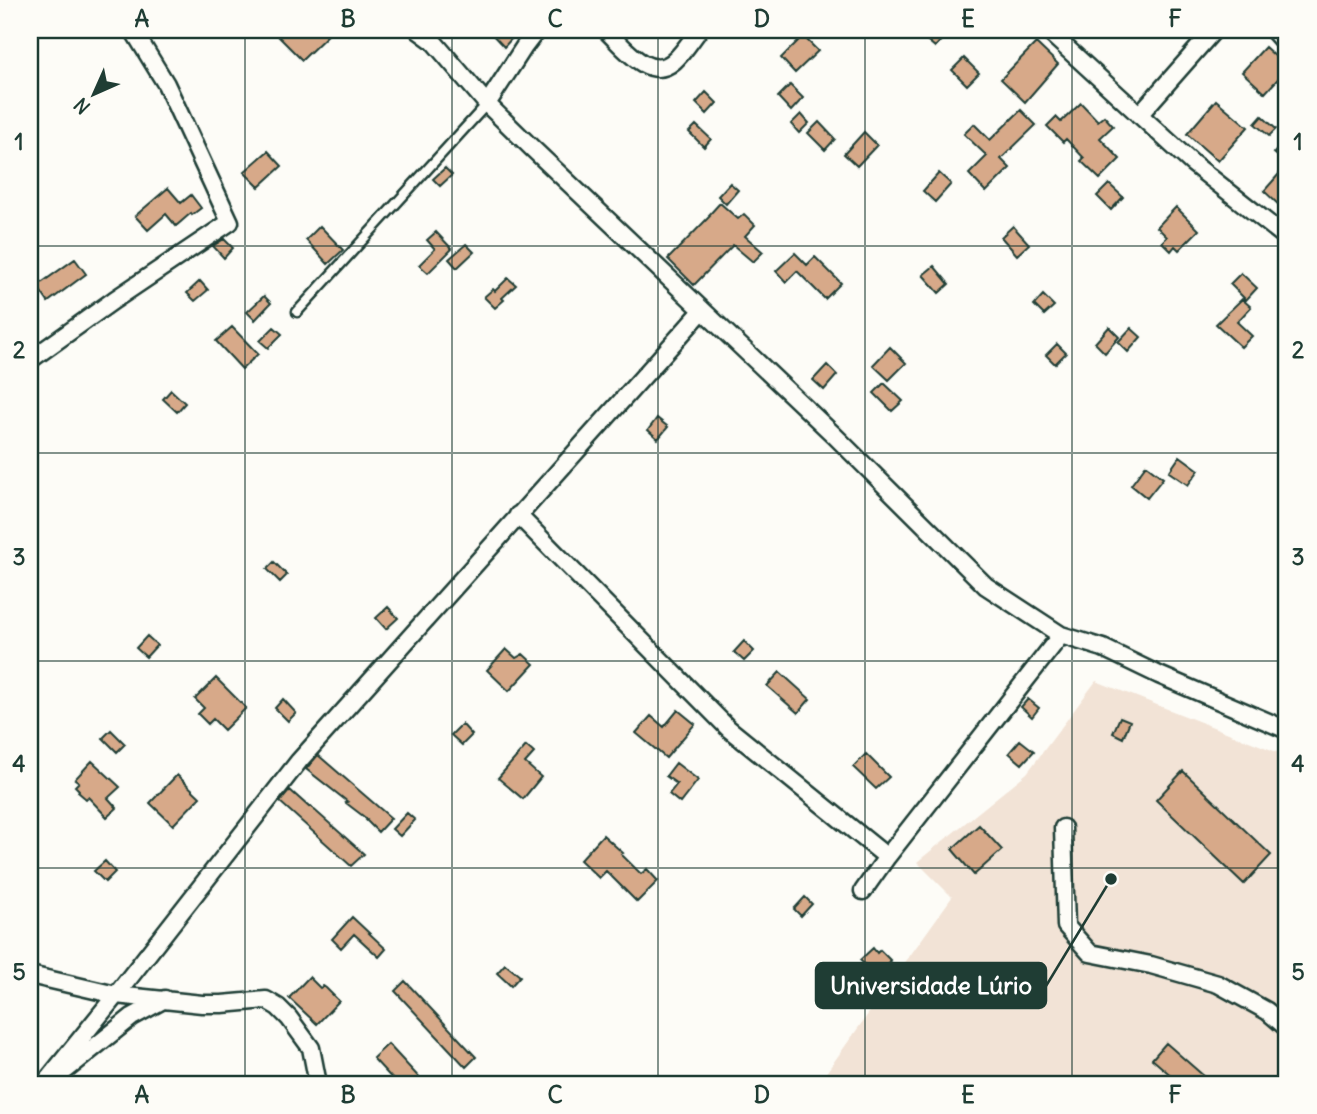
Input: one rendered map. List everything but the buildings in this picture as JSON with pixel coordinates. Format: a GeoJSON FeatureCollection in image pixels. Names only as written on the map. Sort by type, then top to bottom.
{"type":"FeatureCollection","features":[{"type":"Feature","properties":{"kind":"street"},"geometry":{"type":"LineString","coordinates":[[30,359],[230,222],[166,84],[133,30]]}},
{"type":"Feature","properties":{"kind":"street"},"geometry":{"type":"LineString","coordinates":[[418,30],[433,41],[487,104],[835,436],[986,586],[1061,635],[1103,648],[1287,730]]}},
{"type":"Feature","properties":{"kind":"street"},"geometry":{"type":"LineString","coordinates":[[487,104],[537,30]]}},
{"type":"Feature","properties":{"kind":"street"},"geometry":{"type":"LineString","coordinates":[[606,30],[649,68],[660,68],[673,62],[699,30]]}},
{"type":"Feature","properties":{"kind":"street"},"geometry":{"type":"LineString","coordinates":[[1047,30],[1192,163],[1287,238]]}},
{"type":"Feature","properties":{"kind":"street"},"geometry":{"type":"LineString","coordinates":[[1139,116],[1214,30]]}},
{"type":"Feature","properties":{"kind":"street"},"geometry":{"type":"LineString","coordinates":[[1273,30],[1287,46]]}},
{"type":"Feature","properties":{"kind":"street"},"geometry":{"type":"LineString","coordinates":[[46,1084],[299,761],[702,311]]}},
{"type":"Feature","properties":{"kind":"street"},"geometry":{"type":"LineString","coordinates":[[519,515],[729,729],[887,857]]}},
{"type":"Feature","properties":{"kind":"street"},"geometry":{"type":"LineString","coordinates":[[863,891],[1061,635]]}},
{"type":"Feature","properties":{"kind":"street"},"geometry":{"type":"LineString","coordinates":[[1063,828],[1066,926],[1090,953],[1151,965],[1218,984],[1267,1011],[1287,1028]]}},
{"type":"Feature","properties":{"kind":"street"},"geometry":{"type":"LineString","coordinates":[[30,975],[116,995],[222,1004],[266,1000],[278,1007],[301,1032],[311,1048],[318,1084]]}},
{"type":"Feature","properties":{"kind":"street"},"geometry":{"type":"LineString","coordinates":[[46,1084],[132,1017],[165,999]]}},
{"type":"Feature","properties":{"kind":"lane"},"geometry":{"type":"LineString","coordinates":[[297,312],[487,104]]}},
{"type":"Feature","properties":{"kind":"shaded area"},"geometry":{"type":"Polygon","coordinates":[[[1096,681],[1287,756],[1287,1084],[818,1084],[952,897],[917,862],[1027,773],[1096,681]]]}},
{"type":"Feature","properties":{"kind":"place","name":"Universidade Lúrio"},"geometry":{"type":"Point","coordinates":[1111,879]}}]}
